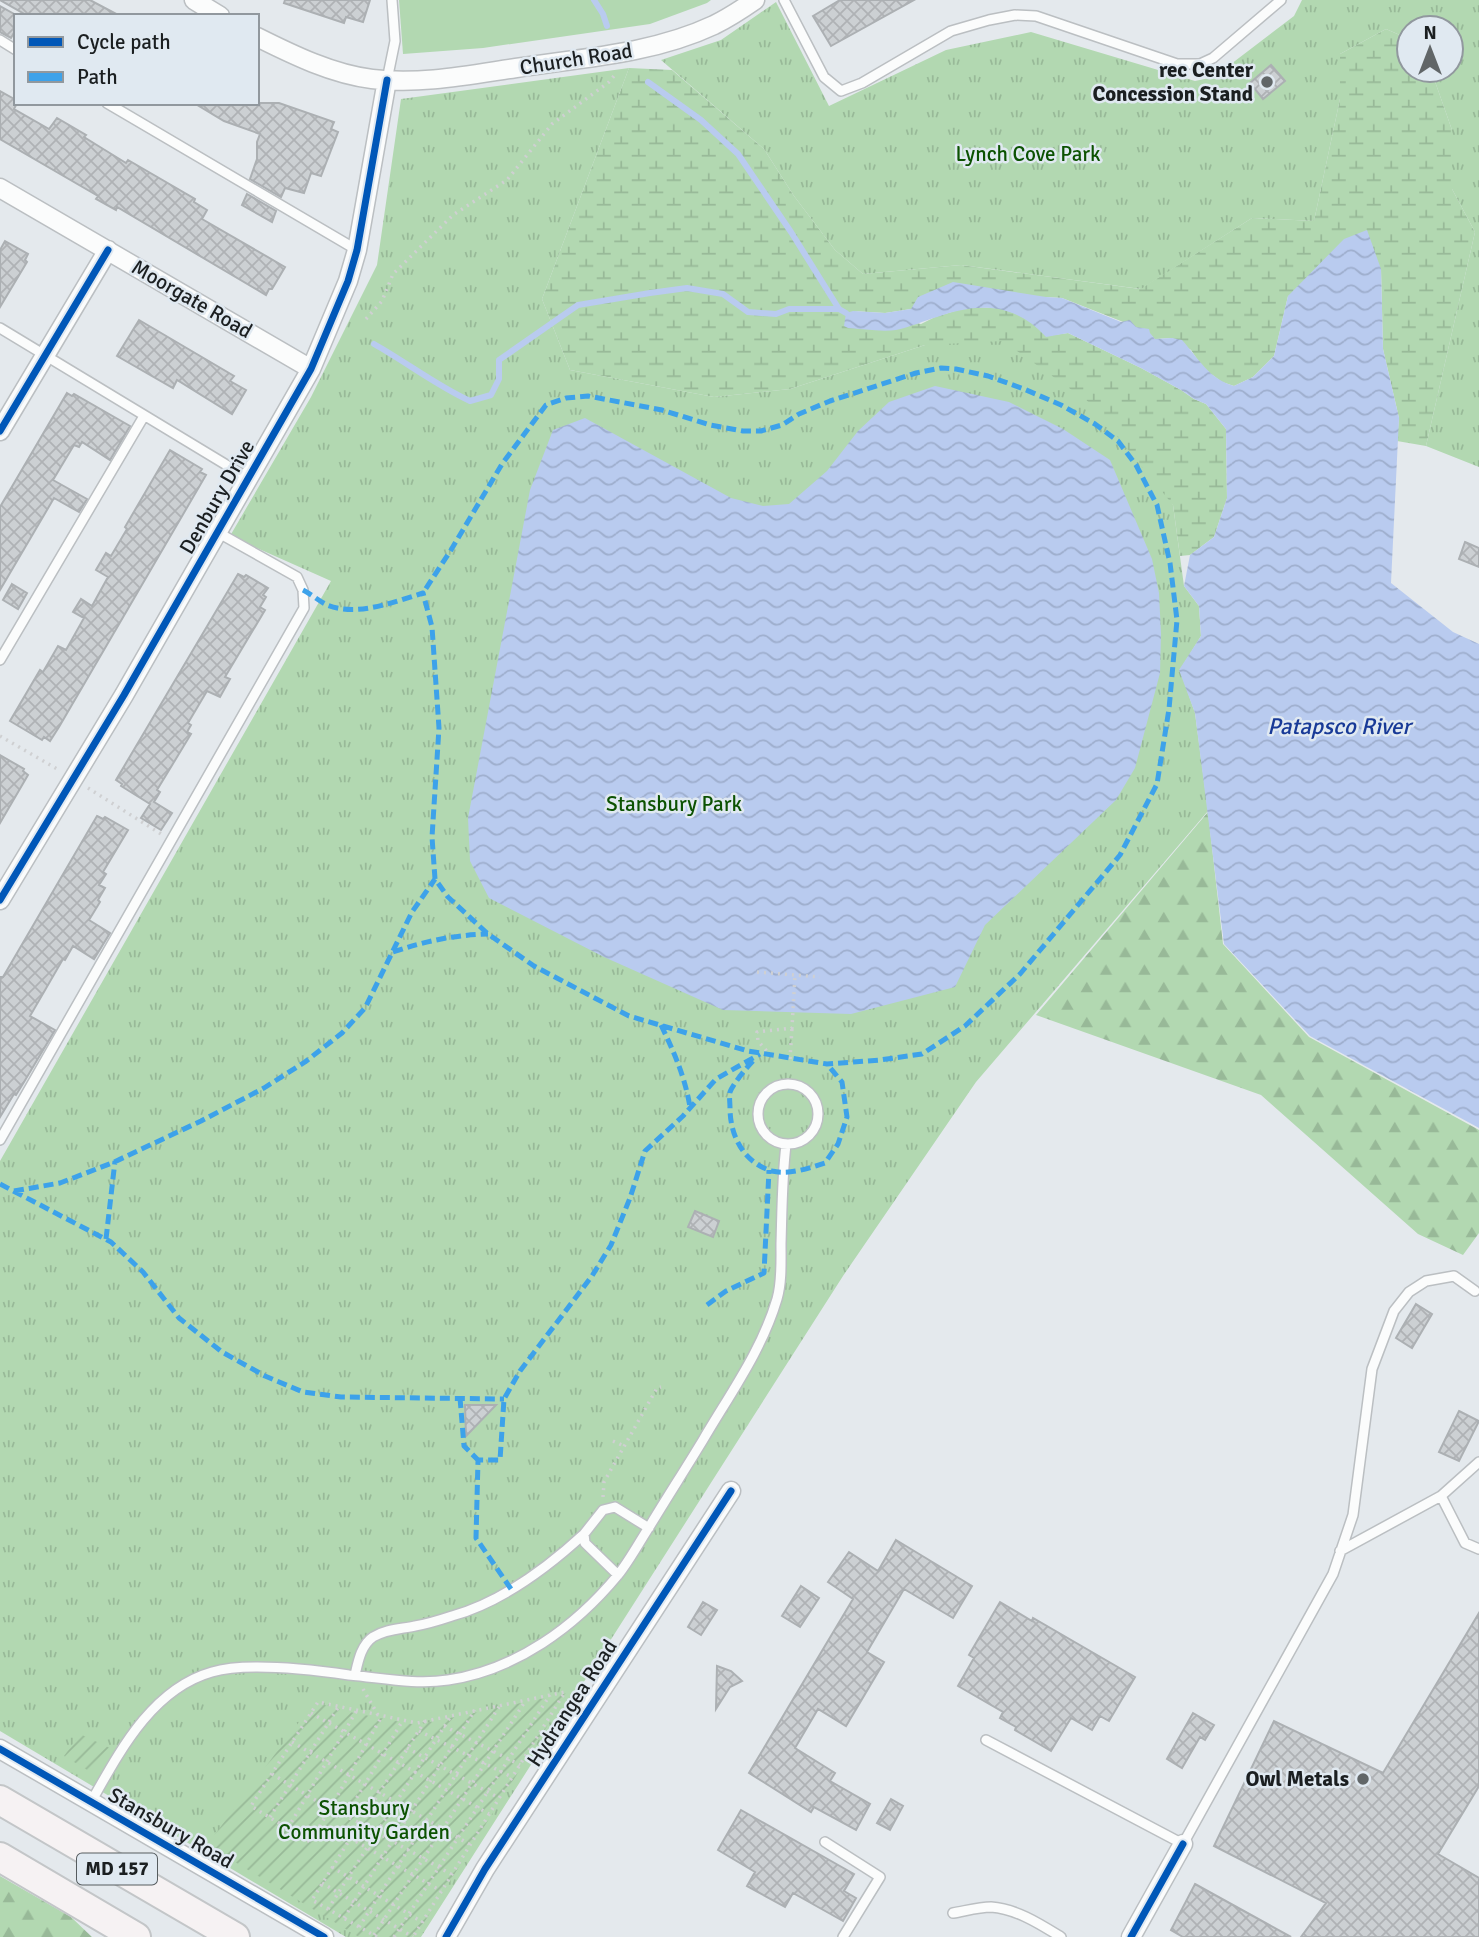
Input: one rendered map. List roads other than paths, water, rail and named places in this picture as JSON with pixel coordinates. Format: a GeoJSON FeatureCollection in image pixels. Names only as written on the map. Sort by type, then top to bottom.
{"type":"FeatureCollection","features":[{"type":"Feature","properties":{"kind":"main road","name":"MD 157"},"geometry":{"type":"LineString","coordinates":[[0,1800],[235,1937]]}},
{"type":"Feature","properties":{"kind":"main road","name":"MD 157"},"geometry":{"type":"LineString","coordinates":[[0,1857],[136,1937]]}},
{"type":"Feature","properties":{"kind":"street"},"geometry":{"type":"LineString","coordinates":[[194,0],[217,14]]}},
{"type":"Feature","properties":{"kind":"street","name":"Church Road"},"geometry":{"type":"LineString","coordinates":[[259,38],[333,70],[370,79],[451,78],[631,51],[706,28],[752,1]]}},
{"type":"Feature","properties":{"kind":"street","name":"Denbury Drive"},"geometry":{"type":"LineString","coordinates":[[0,900],[124,695],[311,369],[340,303],[357,250],[387,80]]}},
{"type":"Feature","properties":{"kind":"street","name":"Moorgate Road"},"geometry":{"type":"LineString","coordinates":[[0,188],[311,369]]}},
{"type":"Feature","properties":{"kind":"street"},"geometry":{"type":"LineString","coordinates":[[0,431],[108,250]]}},
{"type":"Feature","properties":{"kind":"street","name":"Hydrangea Road"},"geometry":{"type":"LineString","coordinates":[[446,1937],[493,1858],[731,1491]]}},
{"type":"Feature","properties":{"kind":"street","name":"Stansbury Road"},"geometry":{"type":"LineString","coordinates":[[0,1749],[324,1937]]}},
{"type":"Feature","properties":{"kind":"street"},"geometry":{"type":"LineString","coordinates":[[1131,1937],[1183,1843]]}},
{"type":"Feature","properties":{"kind":"lane"},"geometry":{"type":"LineString","coordinates":[[387,80],[395,41],[392,0]]}},
{"type":"Feature","properties":{"kind":"lane"},"geometry":{"type":"LineString","coordinates":[[784,0],[824,77],[841,91],[862,83],[951,31],[1015,15],[1036,16],[1177,64],[1200,64],[1213,58],[1281,0]]}},
{"type":"Feature","properties":{"kind":"lane"},"geometry":{"type":"LineString","coordinates":[[110,105],[357,250]]}},
{"type":"Feature","properties":{"kind":"lane"},"geometry":{"type":"LineString","coordinates":[[0,328],[248,478]]}},
{"type":"Feature","properties":{"kind":"lane"},"geometry":{"type":"LineString","coordinates":[[0,660],[144,416]]}},
{"type":"Feature","properties":{"kind":"lane"},"geometry":{"type":"LineString","coordinates":[[0,1140],[304,608],[303,590],[297,577],[217,532]]}},
{"type":"Feature","properties":{"kind":"lane"},"geometry":{"type":"LineString","coordinates":[[794,1084],[811,1094],[817,1105],[818,1118],[814,1130],[805,1140],[786,1145],[773,1141],[763,1132],[758,1120],[758,1107],[764,1095],[774,1087],[794,1084]]}},
{"type":"Feature","properties":{"kind":"lane"},"geometry":{"type":"LineString","coordinates":[[91,1802],[139,1725],[158,1704],[177,1689],[212,1672],[237,1668],[321,1671],[405,1682],[449,1680],[481,1673],[529,1653],[570,1625],[618,1575],[766,1332],[778,1295],[782,1172],[786,1145]]}},
{"type":"Feature","properties":{"kind":"lane"},"geometry":{"type":"LineString","coordinates":[[986,1740],[1183,1843],[1333,1574],[1353,1515],[1372,1369],[1394,1311],[1409,1292],[1426,1281],[1454,1276],[1475,1291]]}},
{"type":"Feature","properties":{"kind":"lane"},"geometry":{"type":"LineString","coordinates":[[1340,1551],[1441,1496],[1479,1462]]}},
{"type":"Feature","properties":{"kind":"lane"},"geometry":{"type":"LineString","coordinates":[[1441,1496],[1465,1543],[1479,1549]]}},
{"type":"Feature","properties":{"kind":"lane"},"geometry":{"type":"LineString","coordinates":[[355,1675],[361,1654],[373,1638],[389,1631],[462,1613],[483,1604],[545,1569],[584,1534],[603,1510],[615,1507],[649,1528]]}},
{"type":"Feature","properties":{"kind":"lane"},"geometry":{"type":"LineString","coordinates":[[584,1534],[585,1544],[618,1575]]}},
{"type":"Feature","properties":{"kind":"lane"},"geometry":{"type":"LineString","coordinates":[[825,1842],[880,1877],[844,1937]]}},
{"type":"Feature","properties":{"kind":"lane"},"geometry":{"type":"LineString","coordinates":[[953,1913],[989,1907],[1010,1910],[1061,1937]]}},
{"type":"Feature","properties":{"kind":"water","name":"Patapsco River"},"geometry":{"type":"Polygon","coordinates":[[[1367,230],[1381,269],[1383,349],[1399,418],[1391,583],[1453,632],[1479,644],[1479,1128],[1310,1036],[1224,944],[1195,713],[1179,670],[1201,636],[1199,606],[1184,586],[1190,555],[1214,537],[1227,498],[1226,429],[1206,404],[1141,368],[1068,333],[1046,337],[1022,317],[1009,312],[967,309],[890,331],[844,326],[846,313],[885,313],[911,309],[918,297],[953,282],[1062,298],[1121,322],[1130,320],[1136,327],[1149,329],[1155,339],[1182,340],[1211,373],[1234,386],[1253,377],[1274,356],[1288,296],[1344,239],[1367,230]]]}},
{"type":"Feature","properties":{"kind":"water"},"geometry":{"type":"Polygon","coordinates":[[[935,386],[1009,402],[1063,429],[1110,460],[1152,559],[1159,593],[1161,634],[1160,673],[1135,768],[1116,800],[985,925],[955,987],[851,1014],[723,1010],[604,957],[489,898],[470,861],[468,818],[530,490],[553,430],[585,418],[731,498],[763,506],[789,504],[827,471],[858,431],[889,402],[935,386]]]}},
{"type":"Feature","properties":{"kind":"waterway"},"geometry":{"type":"LineString","coordinates":[[594,0],[607,26]]}},
{"type":"Feature","properties":{"kind":"waterway"},"geometry":{"type":"LineString","coordinates":[[648,82],[701,120],[738,154],[839,309],[846,313]]}},
{"type":"Feature","properties":{"kind":"waterway"},"geometry":{"type":"LineString","coordinates":[[374,344],[470,401],[491,395],[499,379],[499,360],[578,305],[687,288],[723,294],[748,312],[776,314],[789,309],[839,309]]}},
{"type":"Feature","properties":{"kind":"place","name":"rec Center Concession Stand"},"geometry":{"type":"Point","coordinates":[1267,82]}},
{"type":"Feature","properties":{"kind":"place","name":"Owl Metals"},"geometry":{"type":"Point","coordinates":[1363,1779]}},
{"type":"Feature","properties":{"kind":"park label","name":"Lynch Cove Park"},"geometry":{"type":"Point","coordinates":[1028,154]}},
{"type":"Feature","properties":{"kind":"park label","name":"Stansbury Park"},"geometry":{"type":"Point","coordinates":[674,804]}},
{"type":"Feature","properties":{"kind":"park label","name":"Stansbury Community Garden"},"geometry":{"type":"Point","coordinates":[364,1820]}}]}
